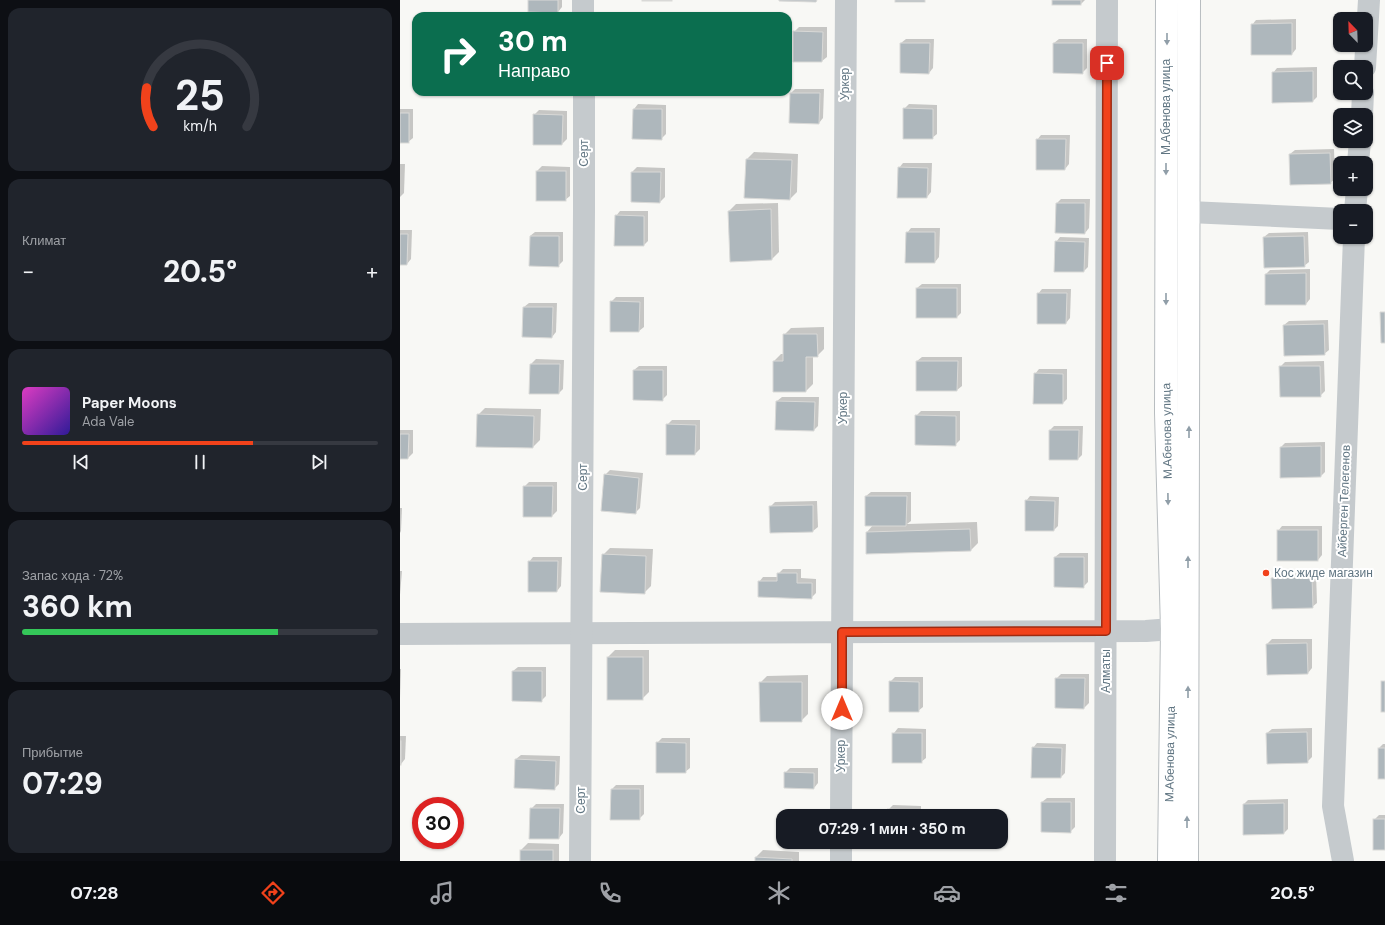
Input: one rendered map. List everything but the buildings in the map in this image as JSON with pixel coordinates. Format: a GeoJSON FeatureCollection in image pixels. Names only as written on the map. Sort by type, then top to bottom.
{"type":"FeatureCollection","features":[{"type":"Feature","properties":{"kind":"main road","name":"М.Абенова улица"},"geometry":{"type":"LineString","coordinates":[[1167,0],[1166,412],[1172,629],[1169,861]]}},
{"type":"Feature","properties":{"kind":"main road","name":"М.Абенова улица"},"geometry":{"type":"LineString","coordinates":[[1187,861],[1189,0]]}},
{"type":"Feature","properties":{"kind":"street"},"geometry":{"type":"LineString","coordinates":[[583,0],[583,12]]}},
{"type":"Feature","properties":{"kind":"street","name":"Уркер"},"geometry":{"type":"LineString","coordinates":[[841,809],[846,0]]}},
{"type":"Feature","properties":{"kind":"street","name":"Алматы"},"geometry":{"type":"LineString","coordinates":[[1105,861],[1107,0]]}},
{"type":"Feature","properties":{"kind":"street"},"geometry":{"type":"LineString","coordinates":[[1365,60],[1369,0]]}},
{"type":"Feature","properties":{"kind":"street","name":"Серт"},"geometry":{"type":"LineString","coordinates":[[580,861],[584,96]]}},
{"type":"Feature","properties":{"kind":"street"},"geometry":{"type":"LineString","coordinates":[[1189,212],[1333,219]]}},
{"type":"Feature","properties":{"kind":"street","name":"Айберген Телегенов"},"geometry":{"type":"LineString","coordinates":[[1343,861],[1333,806],[1354,244]]}},
{"type":"Feature","properties":{"kind":"street"},"geometry":{"type":"LineString","coordinates":[[400,634],[1146,631],[1172,629]]}},
{"type":"Feature","properties":{"kind":"street"},"geometry":{"type":"LineString","coordinates":[[841,849],[841,861]]}},
{"type":"Feature","properties":{"kind":"place","name":"Кос жиде магазин"},"geometry":{"type":"Point","coordinates":[1266,573]}},
{"type":"Feature","properties":{"kind":"route"},"geometry":{"type":"LineString","coordinates":[[842,709],[842,632],[1106,631],[1107,63]]}}]}
